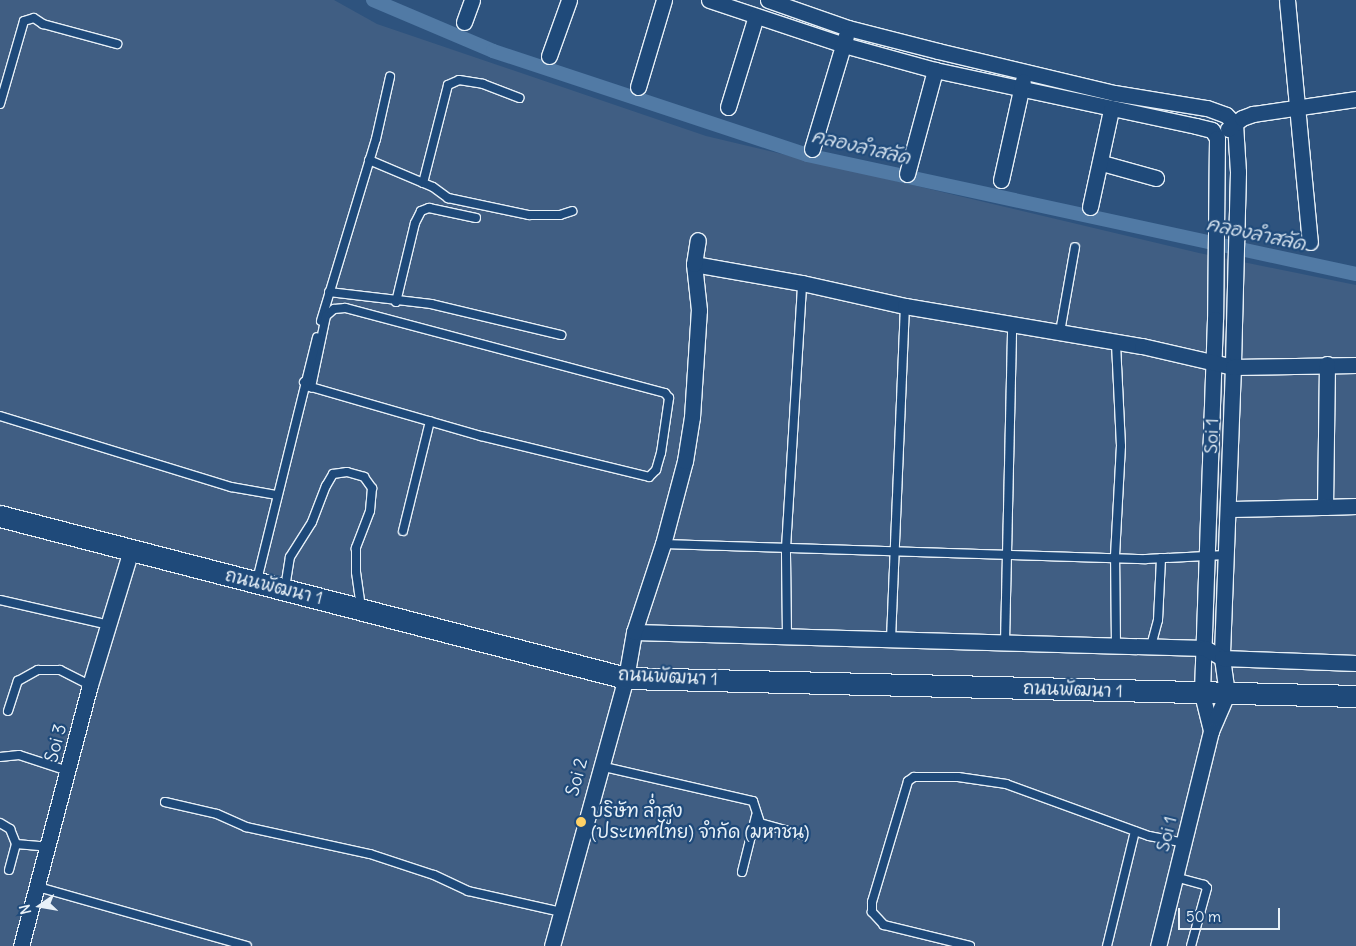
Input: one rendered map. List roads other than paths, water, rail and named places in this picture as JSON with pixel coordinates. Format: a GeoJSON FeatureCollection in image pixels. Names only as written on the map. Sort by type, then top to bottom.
{"type":"FeatureCollection","features":[{"type":"Feature","properties":{"kind":"main road","name":"ถนนพัฒนา 1"},"geometry":{"type":"LineString","coordinates":[[0,516],[626,678],[1202,694],[1356,696]]}},
{"type":"Feature","properties":{"kind":"street"},"geometry":{"type":"LineString","coordinates":[[464,22],[472,0]]}},
{"type":"Feature","properties":{"kind":"street"},"geometry":{"type":"LineString","coordinates":[[549,56],[569,0]]}},
{"type":"Feature","properties":{"kind":"street"},"geometry":{"type":"LineString","coordinates":[[638,87],[664,0]]}},
{"type":"Feature","properties":{"kind":"street"},"geometry":{"type":"LineString","coordinates":[[709,0],[844,45],[935,70],[1111,110],[1212,130],[1217,138],[1236,131],[1253,114],[1356,99]]}},
{"type":"Feature","properties":{"kind":"street"},"geometry":{"type":"LineString","coordinates":[[768,0],[848,28],[1024,72],[1114,93],[1207,108],[1226,115],[1236,131]]}},
{"type":"Feature","properties":{"kind":"street"},"geometry":{"type":"LineString","coordinates":[[1287,0],[1310,242]]}},
{"type":"Feature","properties":{"kind":"street"},"geometry":{"type":"LineString","coordinates":[[728,107],[756,16]]}},
{"type":"Feature","properties":{"kind":"street"},"geometry":{"type":"LineString","coordinates":[[812,148],[848,28]]}},
{"type":"Feature","properties":{"kind":"street"},"geometry":{"type":"LineString","coordinates":[[907,174],[935,70]]}},
{"type":"Feature","properties":{"kind":"street"},"geometry":{"type":"LineString","coordinates":[[1001,180],[1022,89],[1024,72]]}},
{"type":"Feature","properties":{"kind":"street"},"geometry":{"type":"LineString","coordinates":[[1090,207],[1102,163],[1111,110]]}},
{"type":"Feature","properties":{"kind":"street","name":"Soi 1"},"geometry":{"type":"LineString","coordinates":[[1158,946],[1212,732],[1227,694],[1222,658],[1233,366],[1236,131]]}},
{"type":"Feature","properties":{"kind":"street","name":"Soi 1"},"geometry":{"type":"LineString","coordinates":[[1212,732],[1202,694],[1205,648],[1217,138]]}},
{"type":"Feature","properties":{"kind":"street"},"geometry":{"type":"LineString","coordinates":[[1102,163],[1156,178]]}},
{"type":"Feature","properties":{"kind":"street","name":"Soi 2"},"geometry":{"type":"LineString","coordinates":[[552,946],[599,766],[626,678],[634,632],[663,544],[685,460],[692,417],[698,310],[694,264],[698,240]]}},
{"type":"Feature","properties":{"kind":"street"},"geometry":{"type":"LineString","coordinates":[[694,264],[802,283],[905,306],[1060,332],[1233,366],[1356,365]]}},
{"type":"Feature","properties":{"kind":"street"},"geometry":{"type":"LineString","coordinates":[[1325,506],[1327,364]]}},
{"type":"Feature","properties":{"kind":"street"},"geometry":{"type":"LineString","coordinates":[[1228,509],[1356,506]]}},
{"type":"Feature","properties":{"kind":"street","name":"Soi 3"},"geometry":{"type":"LineString","coordinates":[[21,946],[90,685],[131,550]]}},
{"type":"Feature","properties":{"kind":"street"},"geometry":{"type":"LineString","coordinates":[[634,632],[1205,648],[1222,658],[1356,663]]}},
{"type":"Feature","properties":{"kind":"lane"},"geometry":{"type":"LineString","coordinates":[[0,104],[24,21],[34,18],[43,24],[118,44]]}},
{"type":"Feature","properties":{"kind":"lane"},"geometry":{"type":"LineString","coordinates":[[307,384],[329,292],[390,77]]}},
{"type":"Feature","properties":{"kind":"lane"},"geometry":{"type":"LineString","coordinates":[[423,183],[448,85],[460,80],[483,84],[520,98]]}},
{"type":"Feature","properties":{"kind":"lane"},"geometry":{"type":"LineString","coordinates":[[368,160],[423,183],[448,198],[529,215],[560,215],[572,211]]}},
{"type":"Feature","properties":{"kind":"lane"},"geometry":{"type":"LineString","coordinates":[[396,302],[415,223],[421,211],[429,208],[476,218]]}},
{"type":"Feature","properties":{"kind":"lane"},"geometry":{"type":"LineString","coordinates":[[1060,332],[1075,247]]}},
{"type":"Feature","properties":{"kind":"lane"},"geometry":{"type":"LineString","coordinates":[[787,636],[786,548],[802,283]]}},
{"type":"Feature","properties":{"kind":"lane"},"geometry":{"type":"LineString","coordinates":[[329,292],[396,302],[431,304],[561,335]]}},
{"type":"Feature","properties":{"kind":"lane"},"geometry":{"type":"LineString","coordinates":[[891,639],[905,306]]}},
{"type":"Feature","properties":{"kind":"lane"},"geometry":{"type":"LineString","coordinates":[[257,582],[277,495],[307,384],[326,316],[334,309],[345,308],[665,393],[669,398],[661,453],[656,470],[649,478],[430,421],[307,384]]}},
{"type":"Feature","properties":{"kind":"lane"},"geometry":{"type":"LineString","coordinates":[[1005,642],[1005,554],[1012,325]]}},
{"type":"Feature","properties":{"kind":"lane"},"geometry":{"type":"LineString","coordinates":[[1116,343],[1122,446],[1115,556],[1116,646]]}},
{"type":"Feature","properties":{"kind":"lane"},"geometry":{"type":"LineString","coordinates":[[0,416],[231,487],[277,495]]}},
{"type":"Feature","properties":{"kind":"lane"},"geometry":{"type":"LineString","coordinates":[[403,531],[430,421]]}},
{"type":"Feature","properties":{"kind":"lane"},"geometry":{"type":"LineString","coordinates":[[285,590],[290,557],[312,522],[326,486],[333,474],[347,472],[364,477],[372,488],[370,511],[356,548],[356,572],[361,609]]}},
{"type":"Feature","properties":{"kind":"lane"},"geometry":{"type":"LineString","coordinates":[[663,544],[895,550],[941,554],[1161,558],[1225,555]]}},
{"type":"Feature","properties":{"kind":"lane"},"geometry":{"type":"LineString","coordinates":[[1151,646],[1158,620],[1161,558]]}},
{"type":"Feature","properties":{"kind":"lane"},"geometry":{"type":"LineString","coordinates":[[0,600],[108,626]]}},
{"type":"Feature","properties":{"kind":"lane"},"geometry":{"type":"LineString","coordinates":[[8,711],[18,681],[38,670],[60,670],[90,685]]}},
{"type":"Feature","properties":{"kind":"lane"},"geometry":{"type":"LineString","coordinates":[[0,757],[19,755],[68,771]]}},
{"type":"Feature","properties":{"kind":"lane"},"geometry":{"type":"LineString","coordinates":[[599,766],[753,801],[756,816],[760,823],[803,835]]}},
{"type":"Feature","properties":{"kind":"lane"},"geometry":{"type":"LineString","coordinates":[[970,946],[884,926],[872,912],[872,902],[908,781],[928,775],[1006,784],[1135,831],[1184,843]]}},
{"type":"Feature","properties":{"kind":"lane"},"geometry":{"type":"LineString","coordinates":[[165,802],[217,814],[246,828],[370,854],[434,875],[468,891],[561,912]]}},
{"type":"Feature","properties":{"kind":"lane"},"geometry":{"type":"LineString","coordinates":[[742,872],[756,816]]}},
{"type":"Feature","properties":{"kind":"lane"},"geometry":{"type":"LineString","coordinates":[[0,823],[10,828],[16,844],[9,870]]}},
{"type":"Feature","properties":{"kind":"lane"},"geometry":{"type":"LineString","coordinates":[[1107,946],[1135,831]]}},
{"type":"Feature","properties":{"kind":"lane"},"geometry":{"type":"LineString","coordinates":[[16,844],[48,847]]}},
{"type":"Feature","properties":{"kind":"lane"},"geometry":{"type":"LineString","coordinates":[[1175,877],[1204,884],[1207,888],[1191,946]]}},
{"type":"Feature","properties":{"kind":"lane"},"geometry":{"type":"LineString","coordinates":[[38,887],[247,946]]}},
{"type":"Feature","properties":{"kind":"waterway","name":"คลองลำสลัด"},"geometry":{"type":"LineString","coordinates":[[373,0],[493,51],[807,155],[1356,274]]}},
{"type":"Feature","properties":{"kind":"place","name":"บริษัท ล่ำสูง (ประเทศไทย) จำกัด (มหาชน)"},"geometry":{"type":"Point","coordinates":[581,822]}}]}
